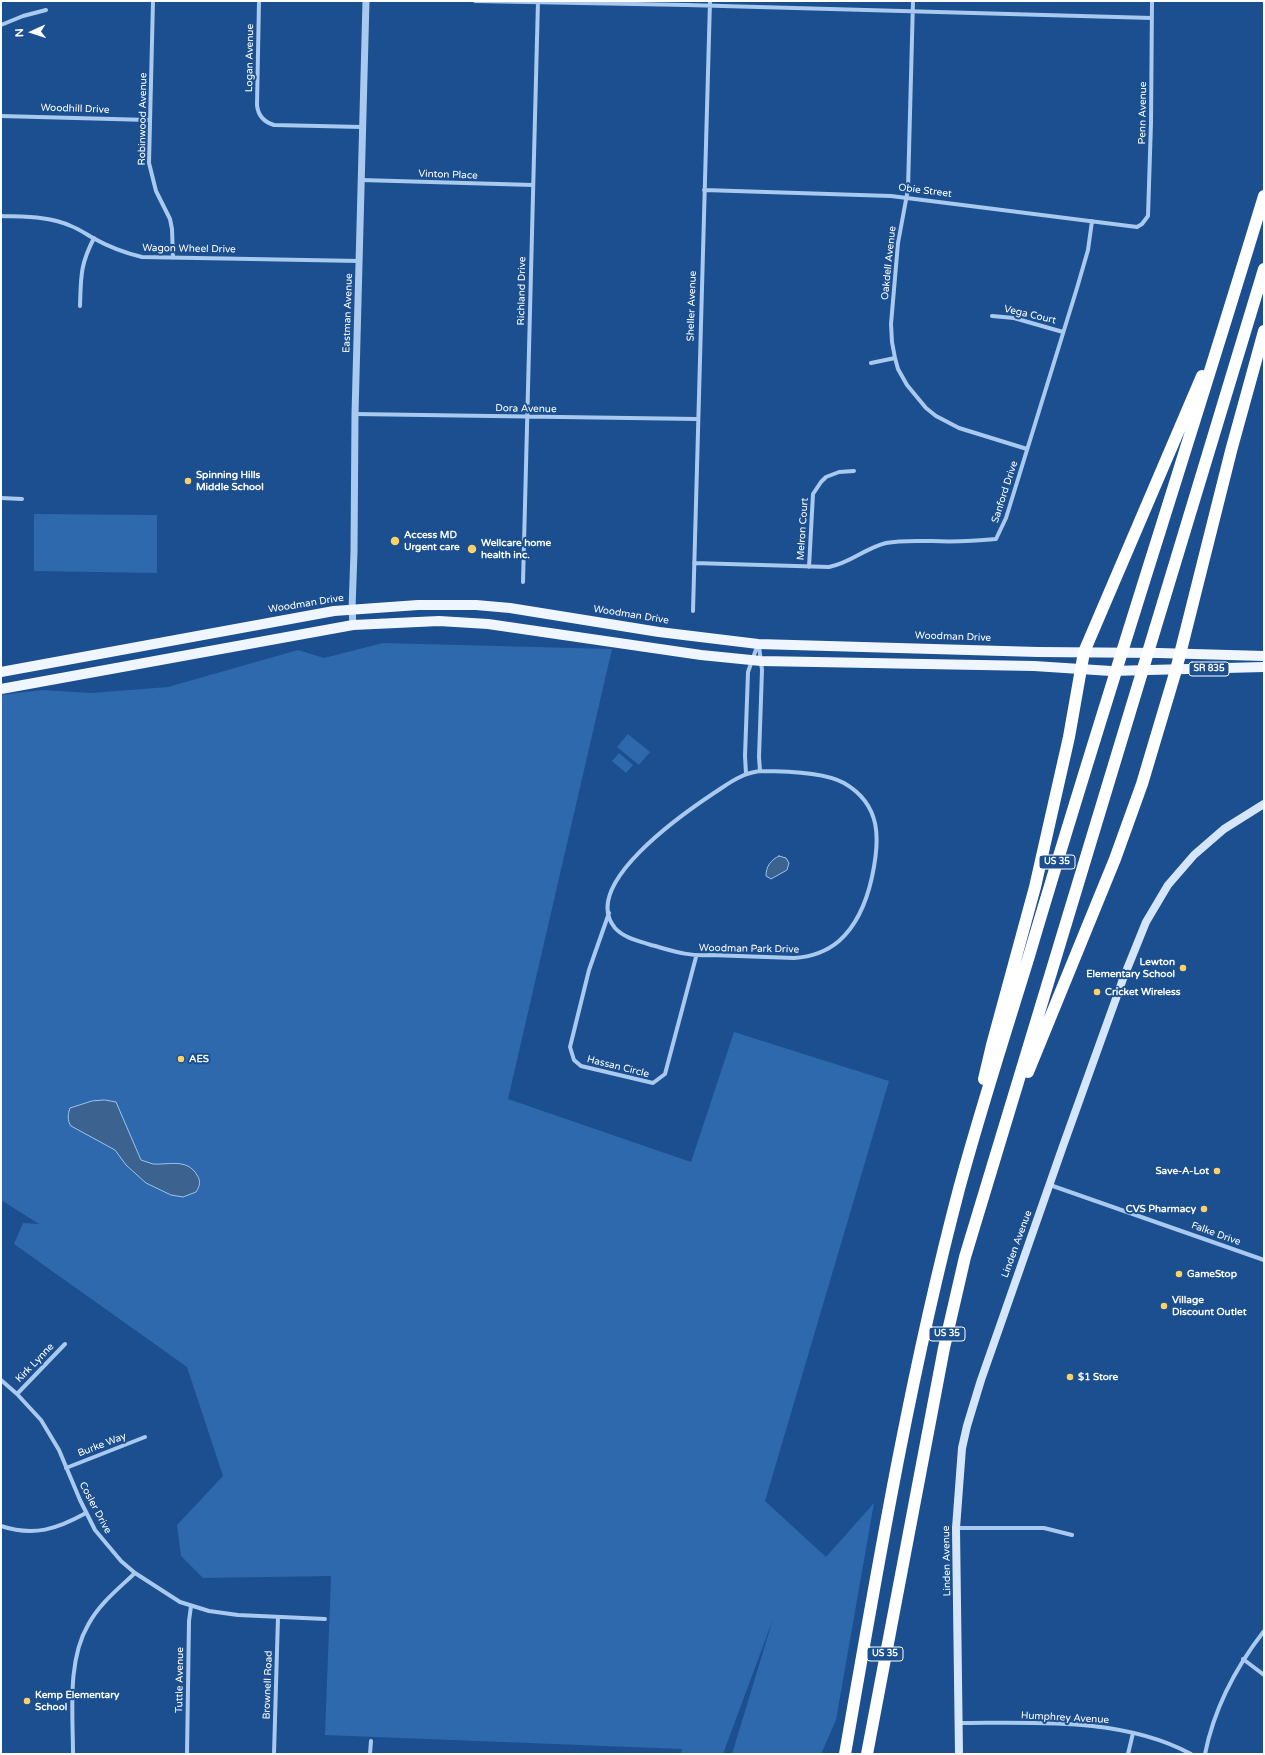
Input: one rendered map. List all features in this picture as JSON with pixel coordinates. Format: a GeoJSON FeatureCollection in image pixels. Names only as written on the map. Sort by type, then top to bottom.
{"type":"FeatureCollection","features":[{"type":"Feature","properties":{"kind":"highway","name":"US 35"},"geometry":{"type":"LineString","coordinates":[[844,1754],[898,1461],[924,1338],[960,1186],[1065,833],[1264,196]]}},
{"type":"Feature","properties":{"kind":"highway","name":"US 35"},"geometry":{"type":"LineString","coordinates":[[867,1754],[944,1348],[964,1257],[1007,1120],[1215,427],[1264,269]]}},
{"type":"Feature","properties":{"kind":"highway"},"geometry":{"type":"LineString","coordinates":[[960,1186],[992,1045],[1035,887],[1069,737],[1084,652],[1188,409],[1241,270]]}},
{"type":"Feature","properties":{"kind":"highway"},"geometry":{"type":"LineString","coordinates":[[1007,1120],[1115,859],[1142,784],[1176,670],[1231,451],[1264,331]]}},
{"type":"Feature","properties":{"kind":"main road","name":"Woodman Drive"},"geometry":{"type":"LineString","coordinates":[[1,672],[308,616],[352,609],[418,605],[476,605],[542,612],[659,632],[758,644],[1038,652],[1264,656]]}},
{"type":"Feature","properties":{"kind":"main road"},"geometry":{"type":"LineString","coordinates":[[1,689],[353,625],[439,622],[488,624],[701,655],[757,660],[1034,666],[1081,669]]}},
{"type":"Feature","properties":{"kind":"main road","name":"SR 835"},"geometry":{"type":"LineString","coordinates":[[1081,669],[1176,670],[1264,667]]}},
{"type":"Feature","properties":{"kind":"main road","name":"Linden Avenue"},"geometry":{"type":"LineString","coordinates":[[959,1754],[956,1528],[961,1462],[967,1426],[1002,1316],[1142,929],[1154,906],[1168,885],[1194,855],[1224,829],[1264,804]]}},
{"type":"Feature","properties":{"kind":"street","name":"Robinwood Avenue"},"geometry":{"type":"LineString","coordinates":[[153,1],[149,157],[151,175],[156,191],[170,220],[173,239],[173,258]]}},
{"type":"Feature","properties":{"kind":"street","name":"Logan Avenue"},"geometry":{"type":"LineString","coordinates":[[259,1],[257,105],[260,115],[264,120],[274,125],[362,127]]}},
{"type":"Feature","properties":{"kind":"street","name":"Eastman Avenue"},"geometry":{"type":"LineString","coordinates":[[353,625],[355,414],[366,1]]}},
{"type":"Feature","properties":{"kind":"street"},"geometry":{"type":"LineString","coordinates":[[475,1],[710,3],[1152,18]]}},
{"type":"Feature","properties":{"kind":"street","name":"Oakdell Avenue"},"geometry":{"type":"LineString","coordinates":[[913,1],[906,198],[898,243],[891,324],[895,358],[898,369],[907,385],[926,408],[936,416],[959,428],[1027,448]]}},
{"type":"Feature","properties":{"kind":"street","name":"Penn Avenue"},"geometry":{"type":"LineString","coordinates":[[1142,224],[1148,216],[1151,123],[1152,1]]}},
{"type":"Feature","properties":{"kind":"street","name":"Richland Drive"},"geometry":{"type":"LineString","coordinates":[[523,582],[538,2]]}},
{"type":"Feature","properties":{"kind":"street","name":"Sheller Avenue"},"geometry":{"type":"LineString","coordinates":[[693,611],[697,419],[710,3]]}},
{"type":"Feature","properties":{"kind":"street"},"geometry":{"type":"LineString","coordinates":[[1,25],[23,16],[46,10]]}},
{"type":"Feature","properties":{"kind":"street","name":"Woodhill Drive"},"geometry":{"type":"LineString","coordinates":[[1,116],[150,120]]}},
{"type":"Feature","properties":{"kind":"street","name":"Vinton Place"},"geometry":{"type":"LineString","coordinates":[[362,180],[533,185]]}},
{"type":"Feature","properties":{"kind":"street","name":"Obie Street"},"geometry":{"type":"LineString","coordinates":[[704,190],[891,196],[1133,227],[1142,224]]}},
{"type":"Feature","properties":{"kind":"street","name":"Wagon Wheel Drive"},"geometry":{"type":"LineString","coordinates":[[1,216],[37,217],[61,222],[78,228],[94,238],[129,254],[142,257],[360,261]]}},
{"type":"Feature","properties":{"kind":"street","name":"Sanford Drive"},"geometry":{"type":"LineString","coordinates":[[694,564],[809,566],[839,565],[875,546],[896,541],[978,542],[996,539],[1006,518],[1088,250],[1092,221]]}},
{"type":"Feature","properties":{"kind":"street"},"geometry":{"type":"LineString","coordinates":[[80,306],[82,266],[84,257],[94,238]]}},
{"type":"Feature","properties":{"kind":"street","name":"Vega Court"},"geometry":{"type":"LineString","coordinates":[[992,316],[1014,318],[1063,332]]}},
{"type":"Feature","properties":{"kind":"street"},"geometry":{"type":"LineString","coordinates":[[871,363],[895,358]]}},
{"type":"Feature","properties":{"kind":"street","name":"Dora Avenue"},"geometry":{"type":"LineString","coordinates":[[355,414],[697,419]]}},
{"type":"Feature","properties":{"kind":"street","name":"Melron Court"},"geometry":{"type":"LineString","coordinates":[[809,566],[813,494],[826,477],[839,472],[854,471]]}},
{"type":"Feature","properties":{"kind":"street"},"geometry":{"type":"LineString","coordinates":[[1,498],[22,499]]}},
{"type":"Feature","properties":{"kind":"street"},"geometry":{"type":"LineString","coordinates":[[758,644],[757,660],[762,670],[759,757],[760,771]]}},
{"type":"Feature","properties":{"kind":"street"},"geometry":{"type":"LineString","coordinates":[[746,774],[745,756],[748,672],[757,660],[758,644]]}},
{"type":"Feature","properties":{"kind":"street","name":"Woodman Park Drive"},"geometry":{"type":"LineString","coordinates":[[760,771],[831,777],[848,786],[863,800],[873,818],[878,838],[877,852],[868,895],[849,930],[834,945],[815,954],[794,958],[710,955],[696,957],[641,942],[626,936],[615,927],[609,913],[608,899],[612,889],[625,870],[651,841],[694,806],[746,774],[760,771]]}},
{"type":"Feature","properties":{"kind":"street","name":"Hassan Circle"},"geometry":{"type":"LineString","coordinates":[[609,913],[589,970],[570,1047],[574,1060],[581,1066],[653,1083],[665,1074],[696,957]]}},
{"type":"Feature","properties":{"kind":"street","name":"Falke Drive"},"geometry":{"type":"LineString","coordinates":[[1049,1185],[1264,1260]]}},
{"type":"Feature","properties":{"kind":"street","name":"Kirk Lynne"},"geometry":{"type":"LineString","coordinates":[[17,1394],[65,1344]]}},
{"type":"Feature","properties":{"kind":"street","name":"Cosler Drive"},"geometry":{"type":"LineString","coordinates":[[1,1380],[17,1394],[41,1420],[59,1450],[86,1513],[95,1530],[106,1544],[135,1573],[167,1594],[191,1606],[224,1614],[325,1619]]}},
{"type":"Feature","properties":{"kind":"street","name":"Burke Way"},"geometry":{"type":"LineString","coordinates":[[66,1468],[145,1437]]}},
{"type":"Feature","properties":{"kind":"street"},"geometry":{"type":"LineString","coordinates":[[1,1526],[21,1531],[44,1530],[67,1524],[86,1513]]}},
{"type":"Feature","properties":{"kind":"street"},"geometry":{"type":"LineString","coordinates":[[956,1528],[1044,1528],[1072,1535]]}},
{"type":"Feature","properties":{"kind":"street"},"geometry":{"type":"LineString","coordinates":[[73,1754],[74,1677],[79,1648],[88,1625],[95,1614],[135,1573]]}},
{"type":"Feature","properties":{"kind":"street","name":"Tuttle Avenue"},"geometry":{"type":"LineString","coordinates":[[186,1754],[189,1621],[191,1606]]}},
{"type":"Feature","properties":{"kind":"street","name":"Brownell Road"},"geometry":{"type":"LineString","coordinates":[[274,1754],[278,1617]]}},
{"type":"Feature","properties":{"kind":"street"},"geometry":{"type":"LineString","coordinates":[[1205,1754],[1214,1718],[1226,1691],[1243,1660],[1264,1631]]}},
{"type":"Feature","properties":{"kind":"street"},"geometry":{"type":"LineString","coordinates":[[1243,1660],[1264,1676]]}},
{"type":"Feature","properties":{"kind":"street","name":"Humphrey Avenue"},"geometry":{"type":"LineString","coordinates":[[959,1723],[1040,1723],[1089,1725],[1132,1733],[1191,1754]]}},
{"type":"Feature","properties":{"kind":"street"},"geometry":{"type":"LineString","coordinates":[[1128,1754],[1132,1733]]}},
{"type":"Feature","properties":{"kind":"street"},"geometry":{"type":"LineString","coordinates":[[370,1754],[371,1741]]}},
{"type":"Feature","properties":{"kind":"shaded area"},"geometry":{"type":"Polygon","coordinates":[[[34,514],[157,515],[157,573],[34,571],[34,514]]]}},
{"type":"Feature","properties":{"kind":"shaded area"},"geometry":{"type":"Polygon","coordinates":[[[383,643],[612,649],[508,1099],[691,1162],[734,1032],[889,1081],[765,1501],[826,1557],[874,1503],[836,1720],[821,1754],[732,1754],[773,1619],[723,1754],[681,1754],[682,1749],[325,1735],[331,1576],[203,1578],[181,1556],[177,1525],[223,1476],[187,1367],[14,1244],[23,1223],[39,1224],[1,1200],[1,695],[43,690],[91,693],[168,687],[298,650],[324,658],[383,643]]]}},
{"type":"Feature","properties":{"kind":"shaded area"},"geometry":{"type":"Polygon","coordinates":[[[628,734],[650,752],[639,765],[617,747],[628,734]]]}},
{"type":"Feature","properties":{"kind":"shaded area"},"geometry":{"type":"Polygon","coordinates":[[[619,753],[633,765],[626,773],[612,761],[619,753]]]}},
{"type":"Feature","properties":{"kind":"shaded area"},"geometry":{"type":"Polygon","coordinates":[[[779,856],[786,858],[789,863],[787,870],[771,879],[766,876],[768,866],[771,861],[779,856]]]}},
{"type":"Feature","properties":{"kind":"shaded area"},"geometry":{"type":"Polygon","coordinates":[[[105,1100],[116,1102],[141,1160],[153,1164],[183,1164],[188,1166],[193,1170],[199,1179],[199,1186],[196,1192],[183,1197],[171,1195],[146,1183],[126,1165],[115,1150],[71,1126],[68,1117],[70,1108],[92,1101],[105,1100]]]}},
{"type":"Feature","properties":{"kind":"place","name":"Spinning Hills Middle School"},"geometry":{"type":"Point","coordinates":[188,481]}},
{"type":"Feature","properties":{"kind":"place","name":"Access MD Urgent care"},"geometry":{"type":"Point","coordinates":[395,541]}},
{"type":"Feature","properties":{"kind":"place","name":"Wellcare home health inc."},"geometry":{"type":"Point","coordinates":[472,549]}},
{"type":"Feature","properties":{"kind":"place","name":"Lewton Elementary School"},"geometry":{"type":"Point","coordinates":[1183,968]}},
{"type":"Feature","properties":{"kind":"place","name":"Cricket Wireless"},"geometry":{"type":"Point","coordinates":[1097,992]}},
{"type":"Feature","properties":{"kind":"place","name":"AES"},"geometry":{"type":"Point","coordinates":[181,1059]}},
{"type":"Feature","properties":{"kind":"place","name":"Save-A-Lot"},"geometry":{"type":"Point","coordinates":[1217,1171]}},
{"type":"Feature","properties":{"kind":"place","name":"CVS Pharmacy"},"geometry":{"type":"Point","coordinates":[1204,1209]}},
{"type":"Feature","properties":{"kind":"place","name":"GameStop"},"geometry":{"type":"Point","coordinates":[1179,1274]}},
{"type":"Feature","properties":{"kind":"place","name":"Village Discount Outlet"},"geometry":{"type":"Point","coordinates":[1164,1306]}},
{"type":"Feature","properties":{"kind":"place","name":"$1 Store"},"geometry":{"type":"Point","coordinates":[1070,1377]}},
{"type":"Feature","properties":{"kind":"place","name":"Kemp Elementary School"},"geometry":{"type":"Point","coordinates":[27,1701]}}]}
